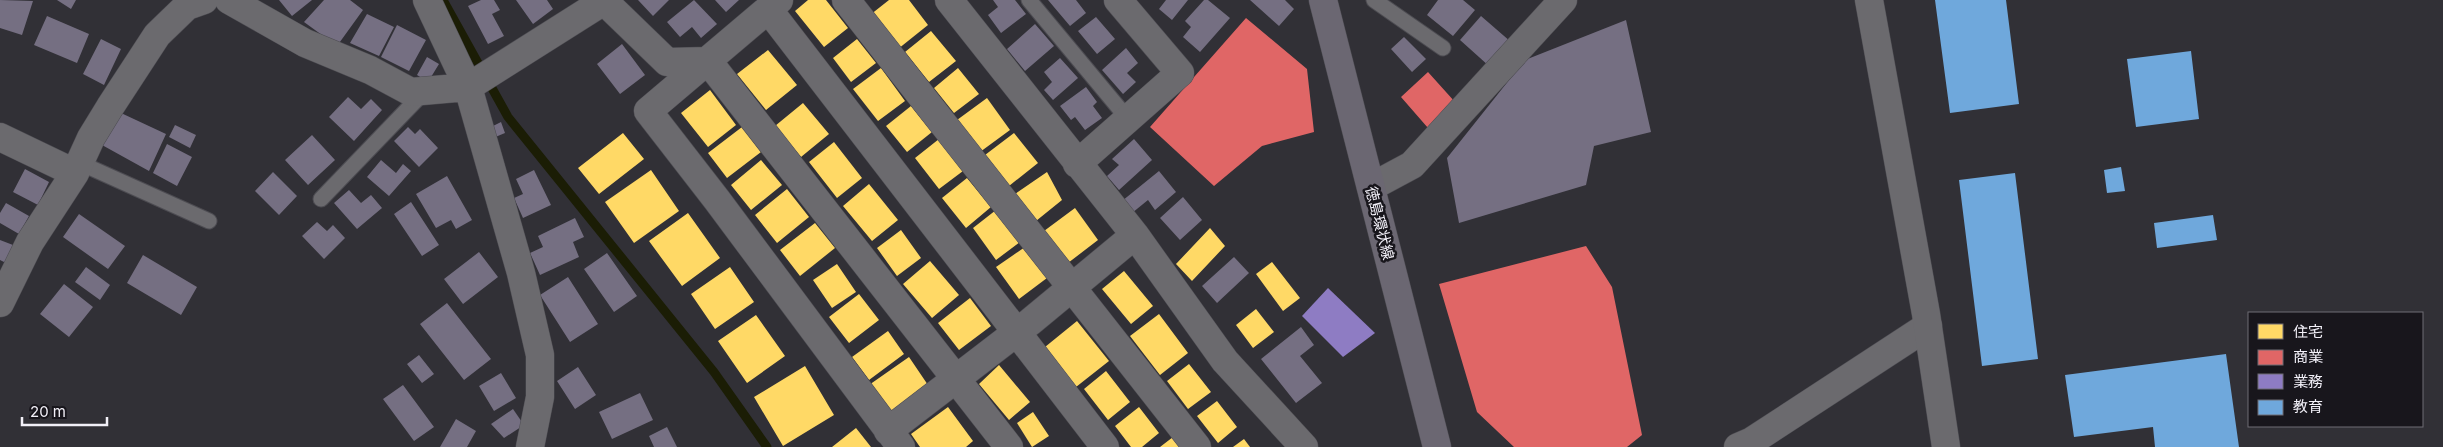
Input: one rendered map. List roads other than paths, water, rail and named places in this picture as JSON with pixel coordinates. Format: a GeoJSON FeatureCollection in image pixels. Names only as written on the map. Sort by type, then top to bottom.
{"type":"FeatureCollection","features":[{"type":"Feature","properties":{"kind":"main road","name":"徳島環状線"},"geometry":{"type":"LineString","coordinates":[[1323,0],[1437,447]]}},
{"type":"Feature","properties":{"kind":"street"},"geometry":{"type":"LineString","coordinates":[[0,303],[30,242],[77,168],[110,107],[157,35],[186,6],[204,0]]}},
{"type":"Feature","properties":{"kind":"street"},"geometry":{"type":"LineString","coordinates":[[229,0],[305,43],[370,70],[411,92],[468,87],[571,9],[604,1],[667,62],[708,61]]}},
{"type":"Feature","properties":{"kind":"street"},"geometry":{"type":"LineString","coordinates":[[426,0],[468,87],[521,273],[540,355],[540,397],[530,447]]}},
{"type":"Feature","properties":{"kind":"street"},"geometry":{"type":"LineString","coordinates":[[846,0],[1197,447]]}},
{"type":"Feature","properties":{"kind":"street"},"geometry":{"type":"LineString","coordinates":[[949,0],[1135,235],[1225,361],[1304,447]]}},
{"type":"Feature","properties":{"kind":"street"},"geometry":{"type":"LineString","coordinates":[[1077,164],[1180,72],[1118,0]]}},
{"type":"Feature","properties":{"kind":"street"},"geometry":{"type":"LineString","coordinates":[[1371,187],[1412,165],[1563,0]]}},
{"type":"Feature","properties":{"kind":"street"},"geometry":{"type":"LineString","coordinates":[[1869,0],[1928,326],[1946,447]]}},
{"type":"Feature","properties":{"kind":"street"},"geometry":{"type":"LineString","coordinates":[[1105,447],[1017,332],[773,5],[648,111],[718,200],[895,439],[956,379],[1017,332],[1072,288],[1135,235]]}},
{"type":"Feature","properties":{"kind":"street"},"geometry":{"type":"LineString","coordinates":[[708,61],[1009,447]]}},
{"type":"Feature","properties":{"kind":"street"},"geometry":{"type":"LineString","coordinates":[[0,137],[77,168]]}},
{"type":"Feature","properties":{"kind":"street"},"geometry":{"type":"LineString","coordinates":[[1738,447],[1752,441],[1928,326]]}},
{"type":"Feature","properties":{"kind":"lane"},"geometry":{"type":"LineString","coordinates":[[1029,0],[1128,119]]}},
{"type":"Feature","properties":{"kind":"lane"},"geometry":{"type":"LineString","coordinates":[[1374,0],[1443,48]]}},
{"type":"Feature","properties":{"kind":"lane"},"geometry":{"type":"LineString","coordinates":[[321,199],[424,91]]}},
{"type":"Feature","properties":{"kind":"lane"},"geometry":{"type":"LineString","coordinates":[[77,168],[210,220]]}},
{"type":"Feature","properties":{"kind":"waterway"},"geometry":{"type":"LineString","coordinates":[[443,0],[508,117],[714,372],[767,447]]}}]}
